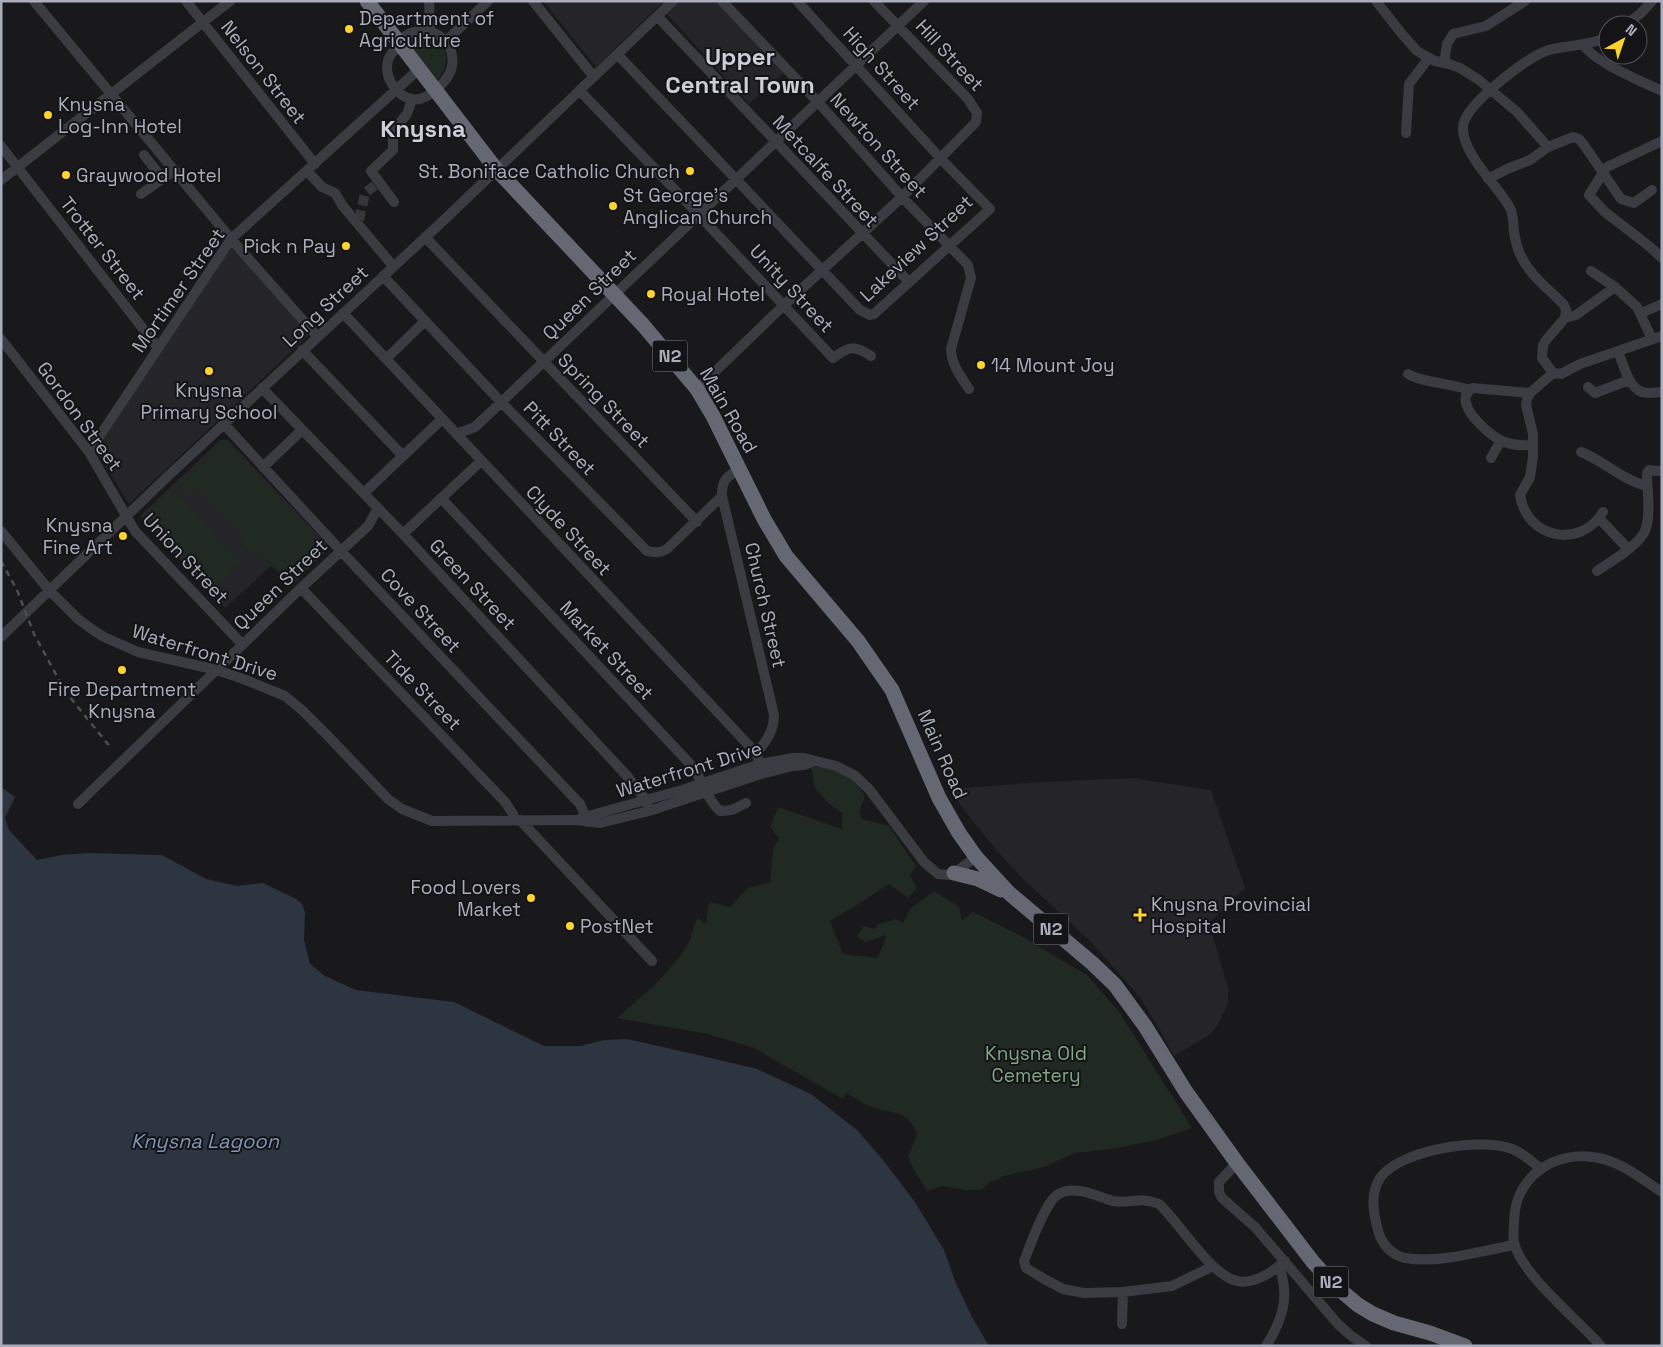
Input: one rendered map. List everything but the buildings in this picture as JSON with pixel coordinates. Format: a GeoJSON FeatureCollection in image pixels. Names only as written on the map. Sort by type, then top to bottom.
{"type":"FeatureCollection","features":[{"type":"Feature","properties":{"kind":"highway","name":"Main Road"},"geometry":{"type":"LineString","coordinates":[[367,1],[496,169],[614,294],[684,371],[697,389],[713,416],[768,526],[786,556],[858,641],[892,690],[939,798],[959,833],[976,857]]}},
{"type":"Feature","properties":{"kind":"highway","name":"N2"},"geometry":{"type":"LineString","coordinates":[[976,857],[1009,893],[1116,985],[1145,1026],[1186,1092],[1237,1163],[1313,1262],[1347,1297],[1374,1314],[1394,1323],[1430,1333],[1465,1346]]}},
{"type":"Feature","properties":{"kind":"highway"},"geometry":{"type":"LineString","coordinates":[[954,873],[978,879],[1009,893]]}},
{"type":"Feature","properties":{"kind":"street"},"geometry":{"type":"LineString","coordinates":[[34,1],[231,239],[317,336]]}},
{"type":"Feature","properties":{"kind":"street","name":"Nelson Street"},"geometry":{"type":"LineString","coordinates":[[186,1],[257,92],[311,168],[322,187],[335,193],[342,205],[393,266]]}},
{"type":"Feature","properties":{"kind":"street"},"geometry":{"type":"LineString","coordinates":[[1,180],[230,1]]}},
{"type":"Feature","properties":{"kind":"street"},"geometry":{"type":"LineString","coordinates":[[429,1],[430,31]]}},
{"type":"Feature","properties":{"kind":"street"},"geometry":{"type":"LineString","coordinates":[[446,41],[488,1]]}},
{"type":"Feature","properties":{"kind":"street"},"geometry":{"type":"LineString","coordinates":[[532,1],[594,77]]}},
{"type":"Feature","properties":{"kind":"street","name":"Long Street"},"geometry":{"type":"LineString","coordinates":[[1,637],[126,516],[425,237],[673,1]]}},
{"type":"Feature","properties":{"kind":"street","name":"Newton Street"},"geometry":{"type":"LineString","coordinates":[[722,1],[818,102],[902,197],[968,265],[971,278],[951,349],[951,355],[956,369],[969,389]]}},
{"type":"Feature","properties":{"kind":"street","name":"High Street"},"geometry":{"type":"LineString","coordinates":[[797,1],[941,159]]}},
{"type":"Feature","properties":{"kind":"street","name":"Hill Street"},"geometry":{"type":"LineString","coordinates":[[874,1],[968,99],[977,113],[976,122],[972,128],[941,159]]}},
{"type":"Feature","properties":{"kind":"street","name":"Queen Street"},"geometry":{"type":"LineString","coordinates":[[456,434],[475,427],[924,1]]}},
{"type":"Feature","properties":{"kind":"street"},"geometry":{"type":"LineString","coordinates":[[1376,1],[1411,45],[1428,59],[1460,68],[1490,90],[1517,112],[1548,147]]}},
{"type":"Feature","properties":{"kind":"street"},"geometry":{"type":"LineString","coordinates":[[1444,63],[1448,44],[1453,34],[1486,26],[1525,1]]}},
{"type":"Feature","properties":{"kind":"street"},"geometry":{"type":"LineString","coordinates":[[1639,15],[1652,1]]}},
{"type":"Feature","properties":{"kind":"street","name":"Metcalfe Street"},"geometry":{"type":"LineString","coordinates":[[658,17],[909,282]]}},
{"type":"Feature","properties":{"kind":"street"},"geometry":{"type":"LineString","coordinates":[[430,31],[446,41],[453,56],[450,72],[446,79],[427,96],[418,100],[402,94],[388,78],[386,66],[391,54],[399,43],[412,32],[430,31]]}},
{"type":"Feature","properties":{"kind":"street"},"geometry":{"type":"LineString","coordinates":[[1591,271],[1615,286],[1634,303],[1657,338],[1580,364],[1561,374],[1553,373],[1542,358],[1542,351],[1547,339],[1565,318],[1566,310],[1564,305],[1531,272],[1526,264],[1516,240],[1510,207],[1488,179],[1465,138],[1463,126],[1473,108],[1490,90],[1536,54],[1598,41]]}},
{"type":"Feature","properties":{"kind":"street"},"geometry":{"type":"LineString","coordinates":[[1583,44],[1589,52],[1603,61],[1662,91]]}},
{"type":"Feature","properties":{"kind":"street"},"geometry":{"type":"LineString","coordinates":[[618,55],[822,272]]}},
{"type":"Feature","properties":{"kind":"street"},"geometry":{"type":"LineString","coordinates":[[1406,133],[1409,84],[1428,59]]}},
{"type":"Feature","properties":{"kind":"street","name":"Mortimer Street"},"geometry":{"type":"LineString","coordinates":[[89,452],[231,239],[419,69]]}},
{"type":"Feature","properties":{"kind":"street","name":"Unity Street"},"geometry":{"type":"LineString","coordinates":[[580,91],[833,358],[842,351],[854,348],[860,349],[871,356]]}},
{"type":"Feature","properties":{"kind":"street"},"geometry":{"type":"LineString","coordinates":[[394,202],[378,183],[371,171],[392,150],[393,131],[407,114],[412,99]]}},
{"type":"Feature","properties":{"kind":"street"},"geometry":{"type":"LineString","coordinates":[[1488,179],[1506,169],[1530,160],[1548,147],[1574,137],[1579,139],[1584,145],[1621,199],[1634,203],[1652,190]]}},
{"type":"Feature","properties":{"kind":"street"},"geometry":{"type":"LineString","coordinates":[[1662,142],[1609,166],[1589,193],[1590,198],[1605,212],[1662,258]]}},
{"type":"Feature","properties":{"kind":"street","name":"Trotter Street"},"geometry":{"type":"LineString","coordinates":[[1,146],[158,348]]}},
{"type":"Feature","properties":{"kind":"street"},"geometry":{"type":"LineString","coordinates":[[144,155],[162,178]]}},
{"type":"Feature","properties":{"kind":"street"},"geometry":{"type":"LineString","coordinates":[[697,389],[941,159]]}},
{"type":"Feature","properties":{"kind":"street","name":"Lakeview Street"},"geometry":{"type":"LineString","coordinates":[[822,272],[864,313],[874,314],[990,209],[941,159]]}},
{"type":"Feature","properties":{"kind":"street"},"geometry":{"type":"LineString","coordinates":[[141,194],[175,170]]}},
{"type":"Feature","properties":{"kind":"street","name":"Spring Street"},"geometry":{"type":"LineString","coordinates":[[425,237],[697,522]]}},
{"type":"Feature","properties":{"kind":"street","name":"Pitt Street"},"geometry":{"type":"LineString","coordinates":[[383,276],[647,551],[653,553],[667,549],[722,496]]}},
{"type":"Feature","properties":{"kind":"street"},"geometry":{"type":"LineString","coordinates":[[1565,318],[1576,315],[1615,286]]}},
{"type":"Feature","properties":{"kind":"street"},"geometry":{"type":"LineString","coordinates":[[1641,313],[1662,304]]}},
{"type":"Feature","properties":{"kind":"street","name":"Clyde Street"},"geometry":{"type":"LineString","coordinates":[[343,313],[756,753],[760,769]]}},
{"type":"Feature","properties":{"kind":"street"},"geometry":{"type":"LineString","coordinates":[[386,359],[425,321]]}},
{"type":"Feature","properties":{"kind":"street","name":"Gordon Street"},"geometry":{"type":"LineString","coordinates":[[1,340],[89,452],[126,516]]}},
{"type":"Feature","properties":{"kind":"street"},"geometry":{"type":"LineString","coordinates":[[302,350],[403,456]]}},
{"type":"Feature","properties":{"kind":"street"},"geometry":{"type":"LineString","coordinates":[[1618,351],[1629,380],[1636,388],[1643,393],[1662,392]]}},
{"type":"Feature","properties":{"kind":"street"},"geometry":{"type":"LineString","coordinates":[[1553,373],[1530,392],[1526,405],[1533,434],[1533,445],[1530,477],[1520,495],[1525,509],[1531,519],[1548,533],[1563,535],[1572,535],[1590,528],[1601,515],[1628,549]]}},
{"type":"Feature","properties":{"kind":"street"},"geometry":{"type":"LineString","coordinates":[[1408,374],[1424,380],[1442,382],[1470,390],[1480,388],[1530,392]]}},
{"type":"Feature","properties":{"kind":"street"},"geometry":{"type":"LineString","coordinates":[[1588,386],[1595,393],[1629,380]]}},
{"type":"Feature","properties":{"kind":"street","name":"Green Street"},"geometry":{"type":"LineString","coordinates":[[262,388],[403,534],[628,778],[648,805]]}},
{"type":"Feature","properties":{"kind":"street"},"geometry":{"type":"LineString","coordinates":[[1470,390],[1466,401],[1470,411],[1483,427],[1501,440],[1519,446],[1533,445]]}},
{"type":"Feature","properties":{"kind":"street"},"geometry":{"type":"LineString","coordinates":[[364,493],[442,419]]}},
{"type":"Feature","properties":{"kind":"street","name":"Cove Street"},"geometry":{"type":"LineString","coordinates":[[224,424],[262,467],[580,804],[587,819]]}},
{"type":"Feature","properties":{"kind":"street","name":"Queen Street"},"geometry":{"type":"LineString","coordinates":[[468,446],[475,427]]}},
{"type":"Feature","properties":{"kind":"street"},"geometry":{"type":"LineString","coordinates":[[262,467],[302,430]]}},
{"type":"Feature","properties":{"kind":"street"},"geometry":{"type":"LineString","coordinates":[[1491,458],[1501,440]]}},
{"type":"Feature","properties":{"kind":"street"},"geometry":{"type":"LineString","coordinates":[[1581,452],[1635,484],[1647,486]]}},
{"type":"Feature","properties":{"kind":"street"},"geometry":{"type":"LineString","coordinates":[[403,534],[481,461]]}},
{"type":"Feature","properties":{"kind":"street"},"geometry":{"type":"LineString","coordinates":[[722,496],[722,488],[726,478],[740,469]]}},
{"type":"Feature","properties":{"kind":"street"},"geometry":{"type":"LineString","coordinates":[[1597,571],[1628,549],[1642,536],[1647,527],[1648,472],[1662,471]]}},
{"type":"Feature","properties":{"kind":"street","name":"Church Street"},"geometry":{"type":"LineString","coordinates":[[722,496],[774,715],[774,724],[765,742],[756,753]]}},
{"type":"Feature","properties":{"kind":"street","name":"Market Street"},"geometry":{"type":"LineString","coordinates":[[441,498],[691,765],[705,787],[712,804],[720,810],[732,810],[746,803]]}},
{"type":"Feature","properties":{"kind":"street","name":"Queen Street"},"geometry":{"type":"LineString","coordinates":[[78,804],[340,550],[368,526],[378,508]]}},
{"type":"Feature","properties":{"kind":"street","name":"Union Street"},"geometry":{"type":"LineString","coordinates":[[126,516],[135,531],[242,644]]}},
{"type":"Feature","properties":{"kind":"street","name":"Queen Street"},"geometry":{"type":"LineString","coordinates":[[368,526],[389,520]]}},
{"type":"Feature","properties":{"kind":"street","name":"Waterfront Drive"},"geometry":{"type":"LineString","coordinates":[[1,531],[49,590],[78,619],[104,637],[138,652],[216,670],[285,696],[303,710],[388,799],[402,809],[432,822],[587,819],[648,805],[793,758],[804,758],[836,766],[854,775],[869,789],[932,870],[938,874],[950,875],[954,873]]}},
{"type":"Feature","properties":{"kind":"street","name":"Tide Street"},"geometry":{"type":"LineString","coordinates":[[301,588],[505,802],[517,820],[537,837],[652,961]]}},
{"type":"Feature","properties":{"kind":"street"},"geometry":{"type":"LineString","coordinates":[[537,837],[542,821]]}},
{"type":"Feature","properties":{"kind":"street"},"geometry":{"type":"LineString","coordinates":[[954,873],[976,857]]}},
{"type":"Feature","properties":{"kind":"street"},"geometry":{"type":"LineString","coordinates":[[1514,1245],[1458,1256],[1422,1259],[1396,1255],[1380,1239],[1378,1233],[1373,1206],[1376,1186],[1385,1172],[1402,1162],[1426,1152],[1461,1145],[1480,1144],[1511,1148],[1525,1155],[1540,1168]]}},
{"type":"Feature","properties":{"kind":"street"},"geometry":{"type":"LineString","coordinates":[[1601,1346],[1539,1281],[1527,1267],[1514,1245],[1514,1219],[1518,1196],[1540,1168],[1566,1158],[1589,1156],[1617,1163],[1662,1192]]}},
{"type":"Feature","properties":{"kind":"street"},"geometry":{"type":"LineString","coordinates":[[1237,1163],[1222,1178],[1218,1186],[1222,1198],[1255,1227],[1282,1263],[1337,1323],[1366,1346]]}},
{"type":"Feature","properties":{"kind":"street"},"geometry":{"type":"LineString","coordinates":[[1213,1266],[1172,1286],[1123,1292],[1084,1293],[1073,1292],[1055,1284],[1026,1268],[1024,1261],[1046,1210],[1055,1196],[1062,1193],[1081,1191],[1121,1202],[1146,1199],[1159,1204],[1213,1266],[1235,1281],[1251,1282],[1282,1263]]}},
{"type":"Feature","properties":{"kind":"street"},"geometry":{"type":"LineString","coordinates":[[1266,1346],[1285,1303],[1282,1263]]}},
{"type":"Feature","properties":{"kind":"street"},"geometry":{"type":"LineString","coordinates":[[1122,1324],[1123,1292]]}},
{"type":"Feature","properties":{"kind":"shaded area"},"geometry":{"type":"Polygon","coordinates":[[[543,1],[664,1],[596,67],[543,1]]]}},
{"type":"Feature","properties":{"kind":"shaded area"},"geometry":{"type":"Polygon","coordinates":[[[679,1],[718,1],[785,72],[749,104],[666,13],[679,1]]]}},
{"type":"Feature","properties":{"kind":"shaded area","name":"Knysna Primary School"},"geometry":{"type":"Polygon","coordinates":[[[233,243],[309,335],[129,504],[100,457],[98,447],[233,243]]]}},
{"type":"Feature","properties":{"kind":"shaded area","name":"Knysna Primary School"},"geometry":{"type":"Polygon","coordinates":[[[220,440],[228,440],[326,543],[326,551],[292,586],[271,566],[225,608],[140,516],[220,440]]]}},
{"type":"Feature","properties":{"kind":"shaded area","name":"Knysna Provincial Hospital"},"geometry":{"type":"Polygon","coordinates":[[[1133,778],[1211,790],[1245,888],[1209,923],[1228,988],[1228,1003],[1220,1021],[1211,1034],[1174,1056],[1141,999],[1088,939],[1024,880],[997,851],[961,806],[951,789],[1133,778]]]}},
{"type":"Feature","properties":{"kind":"green space"},"geometry":{"type":"Polygon","coordinates":[[[415,38],[434,41],[444,50],[446,63],[438,80],[405,40],[415,38]]]}},
{"type":"Feature","properties":{"kind":"green space"},"geometry":{"type":"Polygon","coordinates":[[[227,441],[323,544],[324,551],[292,584],[271,564],[269,566],[258,554],[254,557],[240,542],[244,538],[198,490],[190,497],[177,484],[221,442],[227,441]]]}},
{"type":"Feature","properties":{"kind":"green space"},"geometry":{"type":"Polygon","coordinates":[[[172,488],[242,562],[211,591],[142,517],[172,488]]]}},
{"type":"Feature","properties":{"kind":"green space","name":"Knysna Old Cemetery"},"geometry":{"type":"Polygon","coordinates":[[[811,767],[825,767],[852,777],[865,796],[859,812],[862,819],[889,826],[916,866],[910,875],[917,888],[908,898],[889,884],[830,921],[843,954],[877,958],[886,935],[866,942],[856,936],[864,926],[874,929],[879,924],[896,919],[903,923],[910,909],[934,891],[959,907],[962,920],[973,912],[1023,937],[1087,975],[1120,1013],[1192,1128],[1157,1140],[1112,1149],[1075,1153],[1044,1167],[1004,1176],[988,1183],[981,1190],[965,1190],[942,1186],[927,1191],[908,1157],[917,1134],[913,1126],[903,1116],[869,1106],[847,1093],[843,1099],[752,1047],[707,1034],[617,1018],[656,984],[673,965],[688,944],[698,918],[706,924],[709,902],[730,907],[748,888],[770,882],[773,850],[779,838],[770,827],[778,807],[842,829],[842,813],[828,803],[815,788],[811,767]]]}},
{"type":"Feature","properties":{"kind":"water","name":"Knysna Lagoon"},"geometry":{"type":"Polygon","coordinates":[[[1,787],[15,797],[5,818],[9,830],[37,860],[87,853],[162,855],[206,879],[237,886],[263,883],[296,899],[302,904],[305,912],[304,940],[310,964],[325,976],[356,990],[454,1002],[544,1046],[581,1046],[604,1040],[627,1039],[711,1058],[757,1069],[811,1094],[857,1130],[915,1202],[944,1250],[955,1281],[972,1317],[989,1346],[1,1346],[1,787]]]}},
{"type":"Feature","properties":{"kind":"tunnel"},"geometry":{"type":"LineString","coordinates":[[359,220],[365,193],[377,184]]}},
{"type":"Feature","properties":{"kind":"railway"},"geometry":{"type":"LineString","coordinates":[[1,561],[17,590],[34,634],[65,691],[111,748]]}},
{"type":"Feature","properties":{"kind":"place","name":"Department of Agriculture"},"geometry":{"type":"Point","coordinates":[349,29]}},
{"type":"Feature","properties":{"kind":"place","name":"Knysna Log-Inn Hotel"},"geometry":{"type":"Point","coordinates":[48,115]}},
{"type":"Feature","properties":{"kind":"place","name":"St. Boniface Catholic Church"},"geometry":{"type":"Point","coordinates":[690,171]}},
{"type":"Feature","properties":{"kind":"place","name":"Graywood Hotel"},"geometry":{"type":"Point","coordinates":[66,175]}},
{"type":"Feature","properties":{"kind":"place","name":"St George's Anglican Church"},"geometry":{"type":"Point","coordinates":[613,206]}},
{"type":"Feature","properties":{"kind":"place","name":"Pick n Pay"},"geometry":{"type":"Point","coordinates":[346,246]}},
{"type":"Feature","properties":{"kind":"place","name":"Royal Hotel"},"geometry":{"type":"Point","coordinates":[651,294]}},
{"type":"Feature","properties":{"kind":"place","name":"14 Mount Joy"},"geometry":{"type":"Point","coordinates":[981,365]}},
{"type":"Feature","properties":{"kind":"place","name":"Knysna Primary School"},"geometry":{"type":"Point","coordinates":[209,371]}},
{"type":"Feature","properties":{"kind":"place","name":"Knysna Fine Art"},"geometry":{"type":"Point","coordinates":[123,536]}},
{"type":"Feature","properties":{"kind":"place","name":"Fire Department Knysna"},"geometry":{"type":"Point","coordinates":[122,670]}},
{"type":"Feature","properties":{"kind":"place","name":"Food Lovers Market"},"geometry":{"type":"Point","coordinates":[531,898]}},
{"type":"Feature","properties":{"kind":"place","name":"Knysna Provincial Hospital"},"geometry":{"type":"Point","coordinates":[1140,915]}},
{"type":"Feature","properties":{"kind":"place","name":"PostNet"},"geometry":{"type":"Point","coordinates":[570,926]}},
{"type":"Feature","properties":{"kind":"district","name":"Upper Central Town"},"geometry":{"type":"Point","coordinates":[740,71]}},
{"type":"Feature","properties":{"kind":"district","name":"Knysna"},"geometry":{"type":"Point","coordinates":[423,129]}}]}
